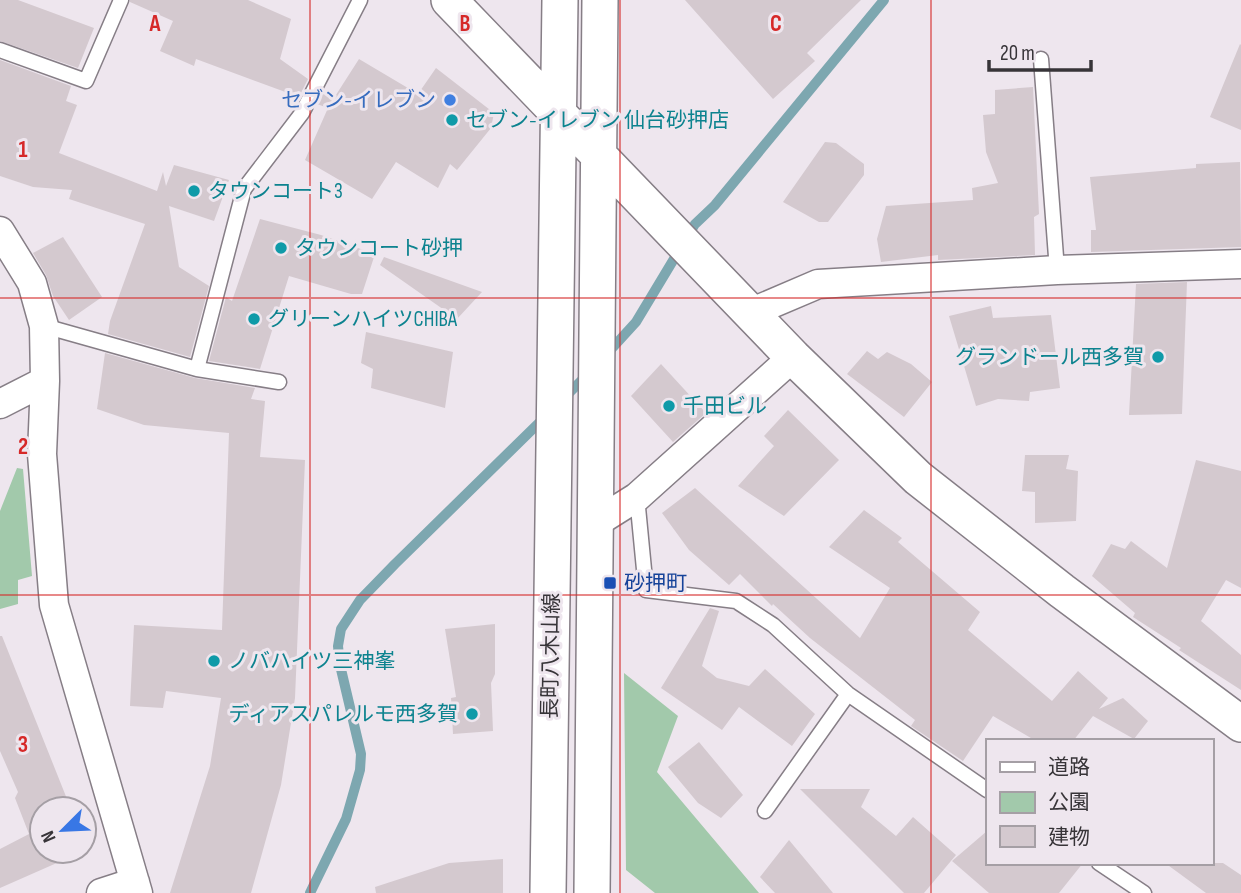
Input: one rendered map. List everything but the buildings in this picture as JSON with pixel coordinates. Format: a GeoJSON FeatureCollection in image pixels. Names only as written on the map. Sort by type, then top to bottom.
{"type":"FeatureCollection","features":[{"type":"Feature","properties":{"kind":"street"},"geometry":{"type":"LineString","coordinates":[[450,0],[793,357],[918,478],[1062,591],[1241,724]]}},
{"type":"Feature","properties":{"kind":"street"},"geometry":{"type":"LineString","coordinates":[[558,111],[560,0]]}},
{"type":"Feature","properties":{"kind":"street"},"geometry":{"type":"LineString","coordinates":[[592,893],[600,0]]}},
{"type":"Feature","properties":{"kind":"street","name":"長町八木山線"},"geometry":{"type":"LineString","coordinates":[[548,893],[558,111]]}},
{"type":"Feature","properties":{"kind":"street"},"geometry":{"type":"LineString","coordinates":[[0,231],[32,283],[44,326],[42,454],[54,605],[137,888],[101,893]]}},
{"type":"Feature","properties":{"kind":"street"},"geometry":{"type":"LineString","coordinates":[[750,313],[818,284],[1057,270],[1241,264]]}},
{"type":"Feature","properties":{"kind":"street"},"geometry":{"type":"LineString","coordinates":[[594,524],[637,497],[793,357]]}},
{"type":"Feature","properties":{"kind":"street"},"geometry":{"type":"LineString","coordinates":[[0,404],[45,381]]}},
{"type":"Feature","properties":{"kind":"lane"},"geometry":{"type":"LineString","coordinates":[[0,50],[86,81],[121,0]]}},
{"type":"Feature","properties":{"kind":"lane"},"geometry":{"type":"LineString","coordinates":[[197,369],[244,189],[302,113],[360,0]]}},
{"type":"Feature","properties":{"kind":"lane"},"geometry":{"type":"LineString","coordinates":[[1041,59],[1057,270]]}},
{"type":"Feature","properties":{"kind":"lane"},"geometry":{"type":"LineString","coordinates":[[44,326],[197,369],[279,382]]}},
{"type":"Feature","properties":{"kind":"lane"},"geometry":{"type":"LineString","coordinates":[[637,497],[646,590],[736,601],[773,625],[848,694],[986,789]]}},
{"type":"Feature","properties":{"kind":"lane"},"geometry":{"type":"LineString","coordinates":[[765,811],[848,694]]}},
{"type":"Feature","properties":{"kind":"lane"},"geometry":{"type":"LineString","coordinates":[[1101,865],[1144,893]]}},
{"type":"Feature","properties":{"kind":"green space"},"geometry":{"type":"Polygon","coordinates":[[[17,468],[23,469],[32,576],[18,580],[18,604],[0,609],[0,511],[17,468]]]}},
{"type":"Feature","properties":{"kind":"green space"},"geometry":{"type":"Polygon","coordinates":[[[624,673],[678,716],[657,772],[759,893],[655,893],[626,870],[624,673]]]}},
{"type":"Feature","properties":{"kind":"waterway"},"geometry":{"type":"LineString","coordinates":[[605,356],[636,322],[695,224],[715,205],[884,0]]}},
{"type":"Feature","properties":{"kind":"waterway"},"geometry":{"type":"LineString","coordinates":[[563,399],[589,373]]}},
{"type":"Feature","properties":{"kind":"waterway"},"geometry":{"type":"LineString","coordinates":[[310,893],[346,819],[360,770],[361,754],[340,665],[338,646],[341,629],[360,600],[547,415]]}},
{"type":"Feature","properties":{"kind":"place","name":"セブン-イレブン"},"geometry":{"type":"Point","coordinates":[450,100]}},
{"type":"Feature","properties":{"kind":"place","name":"セブン-イレブン 仙台砂押店"},"geometry":{"type":"Point","coordinates":[452,120]}},
{"type":"Feature","properties":{"kind":"place","name":"タウンコート3"},"geometry":{"type":"Point","coordinates":[194,191]}},
{"type":"Feature","properties":{"kind":"place","name":"タウンコート砂押"},"geometry":{"type":"Point","coordinates":[281,248]}},
{"type":"Feature","properties":{"kind":"place","name":"グリーンハイツCHIBA"},"geometry":{"type":"Point","coordinates":[254,319]}},
{"type":"Feature","properties":{"kind":"place","name":"グランドール西多賀"},"geometry":{"type":"Point","coordinates":[1158,357]}},
{"type":"Feature","properties":{"kind":"place","name":"千田ビル"},"geometry":{"type":"Point","coordinates":[669,406]}},
{"type":"Feature","properties":{"kind":"place","name":"砂押町"},"geometry":{"type":"Point","coordinates":[610,583]}},
{"type":"Feature","properties":{"kind":"place","name":"ノバハイツ三神峯"},"geometry":{"type":"Point","coordinates":[214,661]}},
{"type":"Feature","properties":{"kind":"place","name":"ディアスパレルモ西多賀"},"geometry":{"type":"Point","coordinates":[472,714]}}]}
